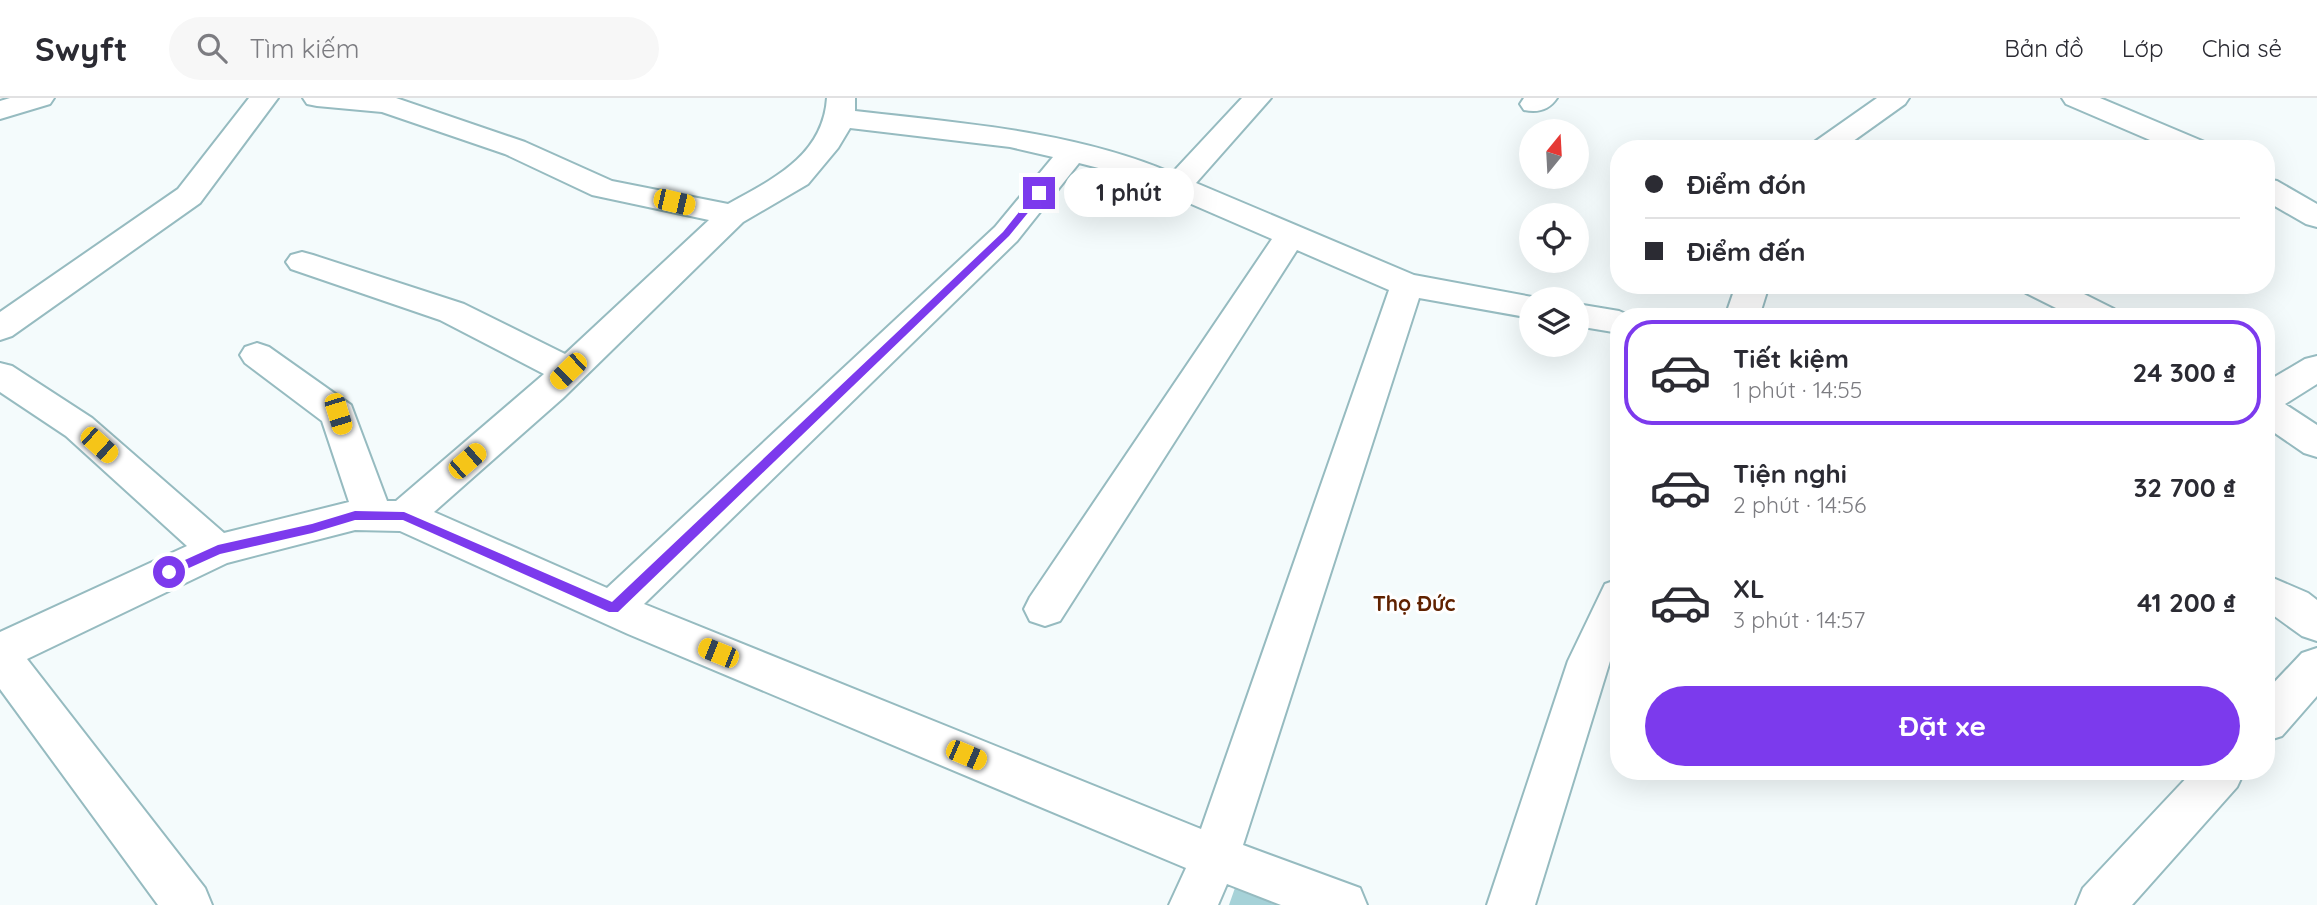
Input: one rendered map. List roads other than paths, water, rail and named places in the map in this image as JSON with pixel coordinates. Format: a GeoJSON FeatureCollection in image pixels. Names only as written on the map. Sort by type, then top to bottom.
{"type":"FeatureCollection","features":[{"type":"Feature","properties":{"kind":"street"},"geometry":{"type":"LineString","coordinates":[[0,110],[40,98]]}},
{"type":"Feature","properties":{"kind":"street"},"geometry":{"type":"LineString","coordinates":[[0,327],[190,196],[264,98]]}},
{"type":"Feature","properties":{"kind":"street"},"geometry":{"type":"LineString","coordinates":[[317,98],[386,104],[515,148],[603,188],[732,215]]}},
{"type":"Feature","properties":{"kind":"street"},"geometry":{"type":"LineString","coordinates":[[1177,186],[1257,98]]}},
{"type":"Feature","properties":{"kind":"street"},"geometry":{"type":"LineString","coordinates":[[2076,98],[2176,140]]}},
{"type":"Feature","properties":{"kind":"street"},"geometry":{"type":"LineString","coordinates":[[1835,140],[1889,99]]}},
{"type":"Feature","properties":{"kind":"street"},"geometry":{"type":"LineString","coordinates":[[388,515],[568,371],[732,215],[797,178],[828,142],[841,108],[1010,138],[1132,167],[1407,285],[1519,305]]}},
{"type":"Feature","properties":{"kind":"street"},"geometry":{"type":"LineString","coordinates":[[613,608],[1006,234],[1072,153]]}},
{"type":"Feature","properties":{"kind":"street"},"geometry":{"type":"LineString","coordinates":[[2275,193],[2317,217]]}},
{"type":"Feature","properties":{"kind":"street"},"geometry":{"type":"LineString","coordinates":[[1045,609],[1291,235]]}},
{"type":"Feature","properties":{"kind":"street"},"geometry":{"type":"LineString","coordinates":[[302,262],[452,313],[568,371]]}},
{"type":"Feature","properties":{"kind":"street"},"geometry":{"type":"LineString","coordinates":[[1193,905],[1215,858],[1407,285]]}},
{"type":"Feature","properties":{"kind":"street"},"geometry":{"type":"LineString","coordinates":[[2056,294],[2084,308]]}},
{"type":"Feature","properties":{"kind":"street"},"geometry":{"type":"LineString","coordinates":[[1589,317],[1610,320]]}},
{"type":"Feature","properties":{"kind":"street"},"geometry":{"type":"LineString","coordinates":[[257,355],[338,414],[388,515]]}},
{"type":"Feature","properties":{"kind":"street"},"geometry":{"type":"LineString","coordinates":[[2275,393],[2317,368]]}},
{"type":"Feature","properties":{"kind":"street"},"geometry":{"type":"LineString","coordinates":[[0,375],[79,427],[218,550]]}},
{"type":"Feature","properties":{"kind":"street"},"geometry":{"type":"LineString","coordinates":[[2275,415],[2317,443]]}},
{"type":"Feature","properties":{"kind":"street"},"geometry":{"type":"LineString","coordinates":[[188,905],[0,654],[218,550],[355,515],[388,515],[1215,858],[1343,905]]}},
{"type":"Feature","properties":{"kind":"street"},"geometry":{"type":"LineString","coordinates":[[2275,596],[2293,605],[2317,624]]}},
{"type":"Feature","properties":{"kind":"street"},"geometry":{"type":"LineString","coordinates":[[1511,905],[1589,662],[1610,616]]}},
{"type":"Feature","properties":{"kind":"street"},"geometry":{"type":"LineString","coordinates":[[2275,712],[2317,666]]}},
{"type":"Feature","properties":{"kind":"street"},"geometry":{"type":"LineString","coordinates":[[2100,905],[2214,780]]}},
{"type":"Feature","properties":{"kind":"district","name":"Thọ Đức"},"geometry":{"type":"Point","coordinates":[1414,603]}}]}
